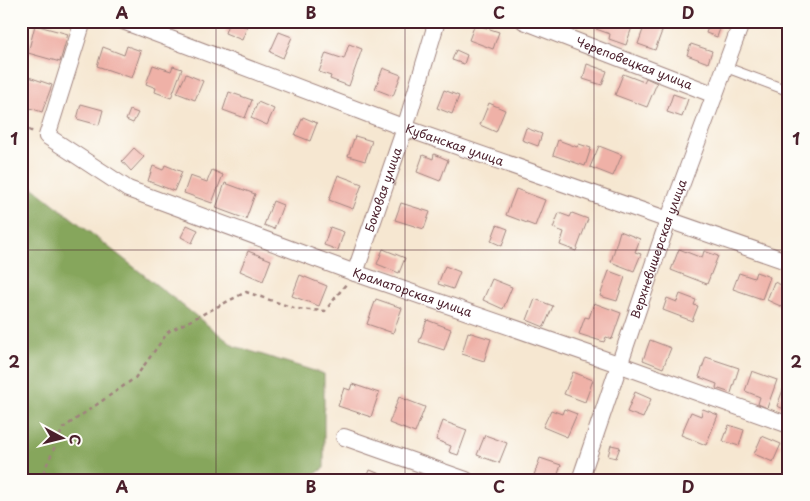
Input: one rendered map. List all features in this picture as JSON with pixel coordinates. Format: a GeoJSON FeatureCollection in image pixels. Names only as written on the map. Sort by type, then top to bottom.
{"type":"FeatureCollection","features":[{"type":"Feature","properties":{"kind":"street","name":"Краматорская улица"},"geometry":{"type":"LineString","coordinates":[[83,21],[47,136],[128,189],[354,273],[789,425]]}},
{"type":"Feature","properties":{"kind":"street","name":"Кубанская улица"},"geometry":{"type":"LineString","coordinates":[[123,21],[405,128],[789,262]]}},
{"type":"Feature","properties":{"kind":"street","name":"Боковая улица"},"geometry":{"type":"LineString","coordinates":[[354,273],[405,128],[437,21]]}},
{"type":"Feature","properties":{"kind":"street","name":"Череповецкая улица"},"geometry":{"type":"LineString","coordinates":[[524,21],[714,95]]}},
{"type":"Feature","properties":{"kind":"street","name":"Верхневишерская улица"},"geometry":{"type":"LineString","coordinates":[[580,480],[668,221],[742,21]]}},
{"type":"Feature","properties":{"kind":"street"},"geometry":{"type":"LineString","coordinates":[[344,437],[466,480]]}},
{"type":"Feature","properties":{"kind":"lane"},"geometry":{"type":"LineString","coordinates":[[725,66],[789,91]]}},
{"type":"Feature","properties":{"kind":"path"},"geometry":{"type":"LineString","coordinates":[[40,480],[63,428],[135,378],[168,332],[246,292],[296,309],[325,311],[354,273]]}},
{"type":"Feature","properties":{"kind":"green space"},"geometry":{"type":"Polygon","coordinates":[[[21,178],[234,346],[324,374],[324,468],[307,480],[21,480],[21,178]]]}},
{"type":"Feature","properties":{"kind":"building"},"geometry":{"type":"Polygon","coordinates":[[[229,21],[247,27],[242,40],[225,33],[229,21]]]}},
{"type":"Feature","properties":{"kind":"building"},"geometry":{"type":"Polygon","coordinates":[[[566,21],[580,21],[578,26],[566,21]]]}},
{"type":"Feature","properties":{"kind":"building"},"geometry":{"type":"Polygon","coordinates":[[[599,21],[634,21],[626,45],[609,39],[610,34],[596,29],[599,21]]]}},
{"type":"Feature","properties":{"kind":"building"},"geometry":{"type":"Polygon","coordinates":[[[646,21],[665,23],[655,50],[638,44],[646,21]]]}},
{"type":"Feature","properties":{"kind":"building"},"geometry":{"type":"Polygon","coordinates":[[[710,22],[721,26],[717,37],[706,33],[710,22]]]}},
{"type":"Feature","properties":{"kind":"building"},"geometry":{"type":"Polygon","coordinates":[[[475,24],[499,32],[493,49],[469,40],[475,24]]]}},
{"type":"Feature","properties":{"kind":"building"},"geometry":{"type":"Polygon","coordinates":[[[35,25],[68,34],[60,62],[28,53],[35,25]]]}},
{"type":"Feature","properties":{"kind":"building"},"geometry":{"type":"Polygon","coordinates":[[[279,32],[292,37],[283,58],[270,52],[279,32]]]}},
{"type":"Feature","properties":{"kind":"building"},"geometry":{"type":"Polygon","coordinates":[[[349,44],[362,49],[349,86],[330,79],[331,76],[319,72],[326,53],[344,59],[349,44]]]}},
{"type":"Feature","properties":{"kind":"building"},"geometry":{"type":"Polygon","coordinates":[[[691,44],[712,51],[708,63],[687,55],[691,44]]]}},
{"type":"Feature","properties":{"kind":"building"},"geometry":{"type":"Polygon","coordinates":[[[127,46],[141,51],[132,78],[97,66],[103,47],[124,55],[127,46]]]}},
{"type":"Feature","properties":{"kind":"building"},"geometry":{"type":"Polygon","coordinates":[[[456,50],[467,55],[464,64],[452,60],[456,50]]]}},
{"type":"Feature","properties":{"kind":"building"},"geometry":{"type":"Polygon","coordinates":[[[587,64],[607,71],[602,85],[583,79],[587,64]]]}},
{"type":"Feature","properties":{"kind":"building"},"geometry":{"type":"Polygon","coordinates":[[[153,65],[171,71],[173,66],[182,69],[171,98],[155,92],[156,88],[146,84],[153,65]]]}},
{"type":"Feature","properties":{"kind":"building"},"geometry":{"type":"Polygon","coordinates":[[[383,68],[401,75],[393,96],[375,89],[383,68]]]}},
{"type":"Feature","properties":{"kind":"building"},"geometry":{"type":"Polygon","coordinates":[[[186,74],[203,81],[195,100],[177,93],[186,74]]]}},
{"type":"Feature","properties":{"kind":"building"},"geometry":{"type":"Polygon","coordinates":[[[623,74],[644,82],[646,78],[657,83],[647,107],[615,95],[623,74]]]}},
{"type":"Feature","properties":{"kind":"building"},"geometry":{"type":"Polygon","coordinates":[[[23,75],[52,85],[42,112],[21,105],[23,75]]]}},
{"type":"Feature","properties":{"kind":"building"},"geometry":{"type":"Polygon","coordinates":[[[444,90],[459,96],[452,114],[437,108],[444,90]]]}},
{"type":"Feature","properties":{"kind":"building"},"geometry":{"type":"Polygon","coordinates":[[[229,92],[252,100],[245,118],[223,110],[229,92]]]}},
{"type":"Feature","properties":{"kind":"building"},"geometry":{"type":"Polygon","coordinates":[[[673,94],[688,99],[682,117],[667,112],[673,94]]]}},
{"type":"Feature","properties":{"kind":"building"},"geometry":{"type":"Polygon","coordinates":[[[258,102],[274,109],[267,125],[251,118],[258,102]]]}},
{"type":"Feature","properties":{"kind":"building"},"geometry":{"type":"Polygon","coordinates":[[[489,103],[505,110],[496,132],[480,125],[489,103]]]}},
{"type":"Feature","properties":{"kind":"building"},"geometry":{"type":"Polygon","coordinates":[[[81,104],[103,110],[99,125],[77,119],[81,104]]]}},
{"type":"Feature","properties":{"kind":"building"},"geometry":{"type":"Polygon","coordinates":[[[130,110],[138,113],[133,123],[126,120],[130,110]]]}},
{"type":"Feature","properties":{"kind":"building"},"geometry":{"type":"Polygon","coordinates":[[[303,117],[317,123],[310,141],[295,135],[303,117]]]}},
{"type":"Feature","properties":{"kind":"building"},"geometry":{"type":"Polygon","coordinates":[[[526,128],[542,134],[538,146],[522,140],[526,128]]]}},
{"type":"Feature","properties":{"kind":"building"},"geometry":{"type":"Polygon","coordinates":[[[355,136],[372,141],[365,161],[348,156],[355,136]]]}},
{"type":"Feature","properties":{"kind":"building"},"geometry":{"type":"Polygon","coordinates":[[[558,140],[577,147],[579,144],[591,148],[585,166],[553,155],[558,140]]]}},
{"type":"Feature","properties":{"kind":"building"},"geometry":{"type":"Polygon","coordinates":[[[599,146],[622,155],[613,176],[590,167],[599,146]]]}},
{"type":"Feature","properties":{"kind":"building"},"geometry":{"type":"Polygon","coordinates":[[[134,148],[144,157],[131,171],[122,161],[134,148]]]}},
{"type":"Feature","properties":{"kind":"building"},"geometry":{"type":"Polygon","coordinates":[[[434,154],[448,160],[440,181],[417,172],[423,155],[433,159],[434,154]]]}},
{"type":"Feature","properties":{"kind":"building"},"geometry":{"type":"Polygon","coordinates":[[[165,165],[182,172],[174,191],[148,181],[153,166],[163,170],[165,165]]]}},
{"type":"Feature","properties":{"kind":"building"},"geometry":{"type":"Polygon","coordinates":[[[212,170],[223,175],[212,203],[184,193],[190,176],[207,182],[212,170]]]}},
{"type":"Feature","properties":{"kind":"building"},"geometry":{"type":"Polygon","coordinates":[[[338,175],[362,184],[353,209],[329,200],[338,175]]]}},
{"type":"Feature","properties":{"kind":"building"},"geometry":{"type":"Polygon","coordinates":[[[225,183],[255,194],[246,219],[216,208],[225,183]]]}},
{"type":"Feature","properties":{"kind":"building"},"geometry":{"type":"Polygon","coordinates":[[[516,189],[545,200],[535,226],[506,215],[516,189]]]}},
{"type":"Feature","properties":{"kind":"building"},"geometry":{"type":"Polygon","coordinates":[[[273,201],[283,205],[274,229],[264,225],[273,201]]]}},
{"type":"Feature","properties":{"kind":"building"},"geometry":{"type":"Polygon","coordinates":[[[401,203],[430,212],[424,229],[395,220],[401,203]]]}},
{"type":"Feature","properties":{"kind":"building"},"geometry":{"type":"Polygon","coordinates":[[[559,213],[570,217],[572,213],[588,219],[576,251],[560,245],[564,232],[553,228],[559,213]]]}},
{"type":"Feature","properties":{"kind":"building"},"geometry":{"type":"Polygon","coordinates":[[[187,225],[198,230],[192,243],[181,237],[187,225]]]}},
{"type":"Feature","properties":{"kind":"building"},"geometry":{"type":"Polygon","coordinates":[[[497,225],[508,229],[502,246],[491,241],[497,225]]]}},
{"type":"Feature","properties":{"kind":"building"},"geometry":{"type":"Polygon","coordinates":[[[330,227],[344,232],[338,250],[324,245],[330,227]]]}},
{"type":"Feature","properties":{"kind":"building"},"geometry":{"type":"Polygon","coordinates":[[[620,231],[640,239],[635,252],[641,254],[634,271],[611,262],[620,231]]]}},
{"type":"Feature","properties":{"kind":"building"},"geometry":{"type":"Polygon","coordinates":[[[383,249],[405,258],[399,273],[377,264],[383,249]]]}},
{"type":"Feature","properties":{"kind":"building"},"geometry":{"type":"Polygon","coordinates":[[[679,249],[702,258],[704,251],[718,256],[707,284],[671,270],[679,249]]]}},
{"type":"Feature","properties":{"kind":"building"},"geometry":{"type":"Polygon","coordinates":[[[248,251],[271,260],[263,281],[240,271],[248,251]]]}},
{"type":"Feature","properties":{"kind":"building"},"geometry":{"type":"Polygon","coordinates":[[[445,266],[460,272],[453,289],[438,284],[445,266]]]}},
{"type":"Feature","properties":{"kind":"building"},"geometry":{"type":"Polygon","coordinates":[[[609,271],[625,277],[617,301],[600,296],[609,271]]]}},
{"type":"Feature","properties":{"kind":"building"},"geometry":{"type":"Polygon","coordinates":[[[756,272],[770,277],[762,299],[733,289],[739,273],[754,278],[756,272]]]}},
{"type":"Feature","properties":{"kind":"building"},"geometry":{"type":"Polygon","coordinates":[[[300,275],[327,286],[319,306],[292,296],[300,275]]]}},
{"type":"Feature","properties":{"kind":"building"},"geometry":{"type":"Polygon","coordinates":[[[492,279],[512,287],[503,309],[483,300],[492,279]]]}},
{"type":"Feature","properties":{"kind":"building"},"geometry":{"type":"Polygon","coordinates":[[[774,282],[789,288],[787,309],[767,300],[774,282]]]}},
{"type":"Feature","properties":{"kind":"building"},"geometry":{"type":"Polygon","coordinates":[[[680,294],[696,300],[694,305],[698,306],[692,321],[663,310],[667,298],[677,302],[680,294]]]}},
{"type":"Feature","properties":{"kind":"building"},"geometry":{"type":"Polygon","coordinates":[[[376,299],[402,308],[393,333],[367,324],[376,299]]]}},
{"type":"Feature","properties":{"kind":"building"},"geometry":{"type":"Polygon","coordinates":[[[535,299],[553,306],[544,327],[527,320],[535,299]]]}},
{"type":"Feature","properties":{"kind":"building"},"geometry":{"type":"Polygon","coordinates":[[[594,303],[621,313],[612,339],[606,337],[604,342],[579,334],[585,317],[589,318],[594,303]]]}},
{"type":"Feature","properties":{"kind":"building"},"geometry":{"type":"Polygon","coordinates":[[[427,320],[451,329],[444,350],[419,342],[427,320]]]}},
{"type":"Feature","properties":{"kind":"building"},"geometry":{"type":"Polygon","coordinates":[[[468,332],[491,339],[484,361],[462,354],[468,332]]]}},
{"type":"Feature","properties":{"kind":"building"},"geometry":{"type":"Polygon","coordinates":[[[650,340],[671,348],[663,368],[643,360],[650,340]]]}},
{"type":"Feature","properties":{"kind":"building"},"geometry":{"type":"Polygon","coordinates":[[[706,357],[739,368],[731,393],[716,388],[717,384],[699,377],[706,357]]]}},
{"type":"Feature","properties":{"kind":"building"},"geometry":{"type":"Polygon","coordinates":[[[752,371],[777,380],[767,408],[758,404],[760,397],[745,391],[752,371]]]}},
{"type":"Feature","properties":{"kind":"building"},"geometry":{"type":"Polygon","coordinates":[[[573,372],[593,380],[585,402],[564,394],[573,372]]]}},
{"type":"Feature","properties":{"kind":"building"},"geometry":{"type":"Polygon","coordinates":[[[787,379],[789,380],[789,411],[777,406],[787,379]]]}},
{"type":"Feature","properties":{"kind":"building"},"geometry":{"type":"Polygon","coordinates":[[[352,384],[379,393],[371,417],[338,406],[344,388],[350,390],[352,384]]]}},
{"type":"Feature","properties":{"kind":"building"},"geometry":{"type":"Polygon","coordinates":[[[635,392],[651,399],[643,418],[627,412],[635,392]]]}},
{"type":"Feature","properties":{"kind":"building"},"geometry":{"type":"Polygon","coordinates":[[[399,397],[425,407],[415,433],[389,423],[399,397]]]}},
{"type":"Feature","properties":{"kind":"building"},"geometry":{"type":"Polygon","coordinates":[[[564,409],[577,414],[567,437],[543,427],[551,410],[562,414],[564,409]]]}},
{"type":"Feature","properties":{"kind":"building"},"geometry":{"type":"Polygon","coordinates":[[[703,409],[718,415],[706,445],[681,435],[691,412],[701,416],[703,409]]]}},
{"type":"Feature","properties":{"kind":"building"},"geometry":{"type":"Polygon","coordinates":[[[443,421],[467,430],[458,455],[449,452],[451,446],[436,440],[443,421]]]}},
{"type":"Feature","properties":{"kind":"building"},"geometry":{"type":"Polygon","coordinates":[[[729,425],[744,430],[739,446],[723,441],[729,425]]]}},
{"type":"Feature","properties":{"kind":"building"},"geometry":{"type":"Polygon","coordinates":[[[485,435],[507,443],[499,463],[477,455],[485,435]]]}},
{"type":"Feature","properties":{"kind":"building"},"geometry":{"type":"Polygon","coordinates":[[[762,436],[781,444],[773,462],[754,454],[762,436]]]}},
{"type":"Feature","properties":{"kind":"building"},"geometry":{"type":"Polygon","coordinates":[[[611,445],[620,447],[616,458],[608,456],[611,445]]]}},
{"type":"Feature","properties":{"kind":"building"},"geometry":{"type":"Polygon","coordinates":[[[540,458],[561,465],[556,480],[533,478],[540,458]]]}},
{"type":"Feature","properties":{"kind":"building"},"geometry":{"type":"Polygon","coordinates":[[[370,470],[385,476],[384,480],[366,480],[370,470]]]}}]}
